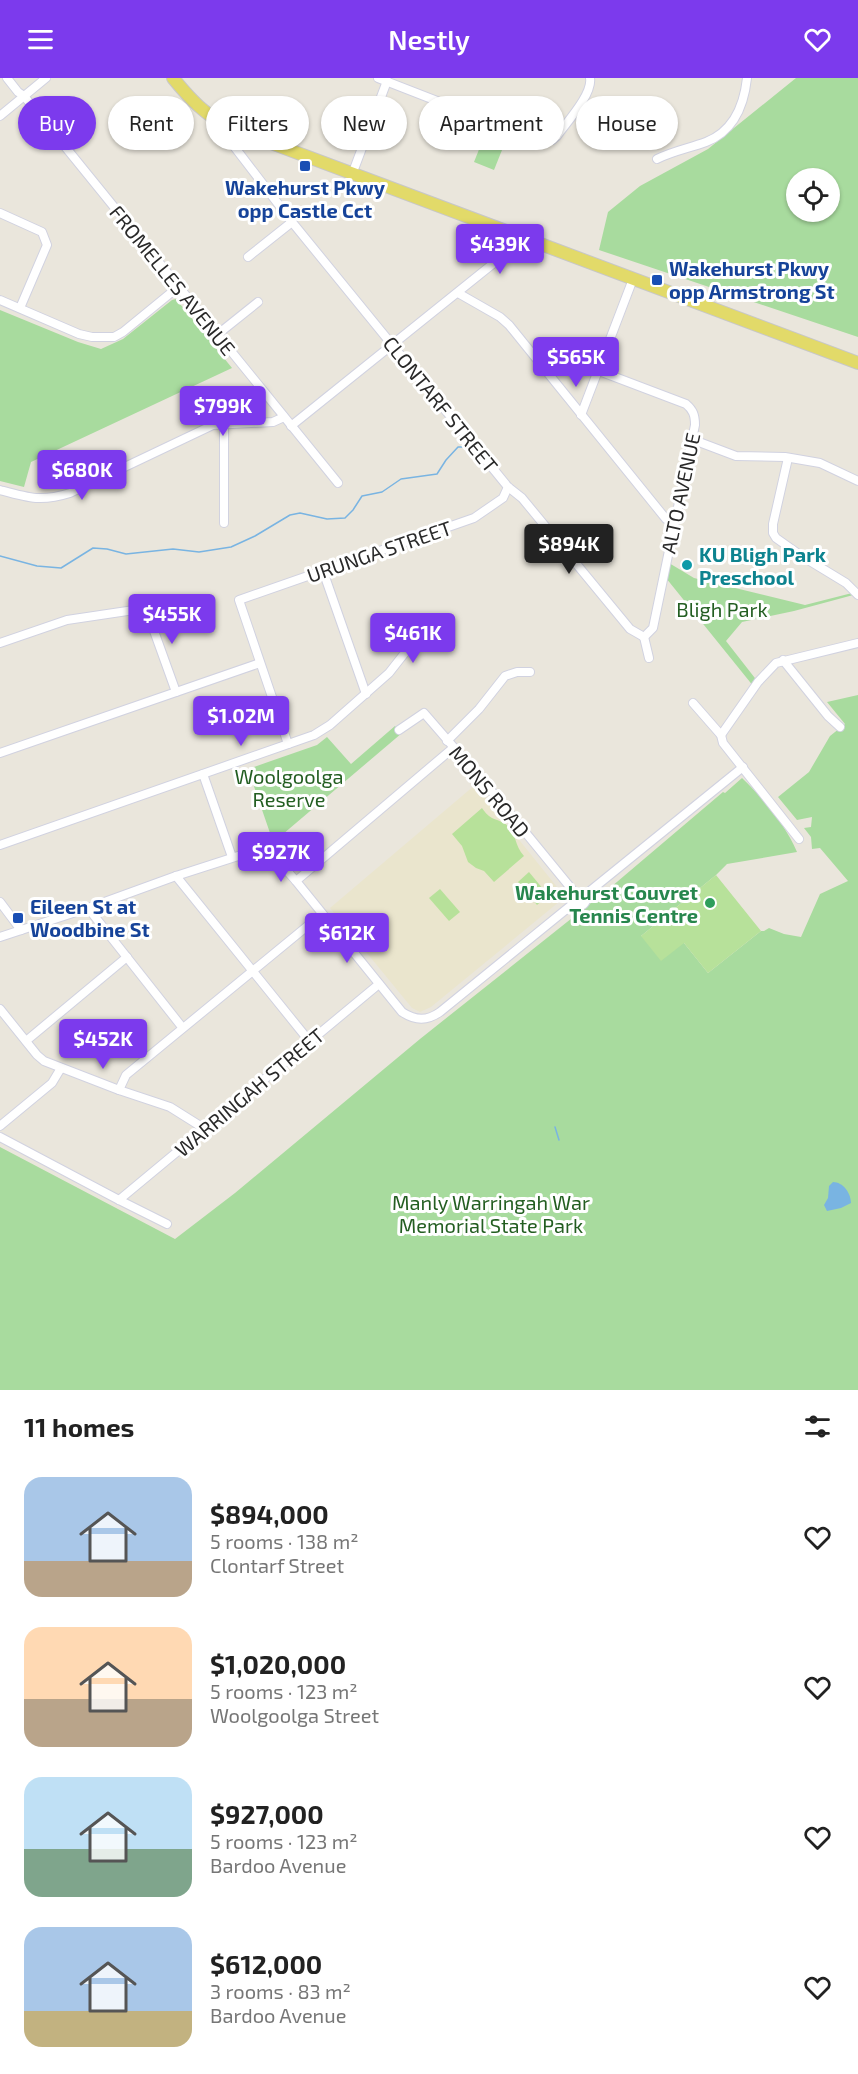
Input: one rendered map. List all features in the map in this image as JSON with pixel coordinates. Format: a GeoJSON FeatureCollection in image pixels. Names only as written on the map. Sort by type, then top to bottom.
{"type":"FeatureCollection","features":[{"type":"Feature","properties":{"kind":"main road"},"geometry":{"type":"LineString","coordinates":[[173,78],[207,115],[231,128],[858,363]]}},
{"type":"Feature","properties":{"kind":"street","name":"FROMELLES AVENUE"},"geometry":{"type":"LineString","coordinates":[[6,78],[24,96]]}},
{"type":"Feature","properties":{"kind":"street"},"geometry":{"type":"LineString","coordinates":[[24,96],[46,78]]}},
{"type":"Feature","properties":{"kind":"street"},"geometry":{"type":"LineString","coordinates":[[353,172],[382,80],[540,141],[552,140],[557,136],[588,91],[590,78]]}},
{"type":"Feature","properties":{"kind":"street"},"geometry":{"type":"LineString","coordinates":[[657,159],[709,141],[728,128],[740,111],[747,78]]}},
{"type":"Feature","properties":{"kind":"street"},"geometry":{"type":"LineString","coordinates":[[0,116],[18,101]]}},
{"type":"Feature","properties":{"kind":"street","name":"FROMELLES AVENUE"},"geometry":{"type":"LineString","coordinates":[[68,150],[338,483]]}},
{"type":"Feature","properties":{"kind":"street","name":"CLONTARF STREET"},"geometry":{"type":"LineString","coordinates":[[236,150],[508,487],[522,498],[630,629],[644,637]]}},
{"type":"Feature","properties":{"kind":"street"},"geometry":{"type":"LineString","coordinates":[[0,213],[42,232],[47,244],[20,308]]}},
{"type":"Feature","properties":{"kind":"street"},"geometry":{"type":"LineString","coordinates":[[248,257],[292,222]]}},
{"type":"Feature","properties":{"kind":"street"},"geometry":{"type":"LineString","coordinates":[[291,426],[458,293],[510,250],[520,237]]}},
{"type":"Feature","properties":{"kind":"street"},"geometry":{"type":"LineString","coordinates":[[581,415],[633,279]]}},
{"type":"Feature","properties":{"kind":"street"},"geometry":{"type":"LineString","coordinates":[[0,300],[79,334],[104,338],[114,337],[123,332],[178,287]]}},
{"type":"Feature","properties":{"kind":"street"},"geometry":{"type":"LineString","coordinates":[[458,293],[500,317],[509,325],[666,519],[674,520]]}},
{"type":"Feature","properties":{"kind":"street"},"geometry":{"type":"LineString","coordinates":[[218,334],[258,302]]}},
{"type":"Feature","properties":{"kind":"street","name":"ALTO AVENUE"},"geometry":{"type":"LineString","coordinates":[[599,371],[686,404],[692,409],[695,417],[653,628],[644,637]]}},
{"type":"Feature","properties":{"kind":"street"},"geometry":{"type":"LineString","coordinates":[[0,490],[28,498],[50,499],[70,493],[213,425],[273,422],[284,417]]}},
{"type":"Feature","properties":{"kind":"street"},"geometry":{"type":"LineString","coordinates":[[224,424],[224,524]]}},
{"type":"Feature","properties":{"kind":"street"},"geometry":{"type":"LineString","coordinates":[[691,439],[736,456],[788,458],[820,463],[858,482]]}},
{"type":"Feature","properties":{"kind":"street"},"geometry":{"type":"LineString","coordinates":[[788,458],[773,533],[776,538],[800,555],[846,582],[858,595]]}},
{"type":"Feature","properties":{"kind":"street","name":"URUNGA STREET"},"geometry":{"type":"LineString","coordinates":[[260,663],[239,600],[474,518],[502,498],[508,487]]}},
{"type":"Feature","properties":{"kind":"street"},"geometry":{"type":"LineString","coordinates":[[322,571],[366,694]]}},
{"type":"Feature","properties":{"kind":"street"},"geometry":{"type":"LineString","coordinates":[[0,643],[67,620],[134,610],[144,612],[148,617],[176,692]]}},
{"type":"Feature","properties":{"kind":"street"},"geometry":{"type":"LineString","coordinates":[[0,844],[314,735],[330,725],[389,673],[422,630],[450,620]]}},
{"type":"Feature","properties":{"kind":"street"},"geometry":{"type":"LineString","coordinates":[[644,637],[649,658]]}},
{"type":"Feature","properties":{"kind":"street"},"geometry":{"type":"LineString","coordinates":[[721,735],[770,667],[783,660],[858,643]]}},
{"type":"Feature","properties":{"kind":"street"},"geometry":{"type":"LineString","coordinates":[[783,660],[828,716],[840,727]]}},
{"type":"Feature","properties":{"kind":"street"},"geometry":{"type":"LineString","coordinates":[[0,753],[260,663],[288,744]]}},
{"type":"Feature","properties":{"kind":"street"},"geometry":{"type":"LineString","coordinates":[[447,741],[479,709],[505,676],[517,672],[530,672]]}},
{"type":"Feature","properties":{"kind":"street"},"geometry":{"type":"LineString","coordinates":[[693,703],[721,735],[723,743],[800,839]]}},
{"type":"Feature","properties":{"kind":"street","name":"MONS ROAD"},"geometry":{"type":"LineString","coordinates":[[399,730],[424,713],[575,893]]}},
{"type":"Feature","properties":{"kind":"street"},"geometry":{"type":"LineString","coordinates":[[296,881],[453,748]]}},
{"type":"Feature","properties":{"kind":"street"},"geometry":{"type":"LineString","coordinates":[[585,895],[743,767]]}},
{"type":"Feature","properties":{"kind":"street"},"geometry":{"type":"LineString","coordinates":[[203,774],[232,857]]}},
{"type":"Feature","properties":{"kind":"street"},"geometry":{"type":"LineString","coordinates":[[0,937],[266,847],[402,1012],[419,1020],[433,1017],[574,903]]}},
{"type":"Feature","properties":{"kind":"street"},"geometry":{"type":"LineString","coordinates":[[176,876],[310,1042]]}},
{"type":"Feature","properties":{"kind":"street"},"geometry":{"type":"LineString","coordinates":[[574,903],[572,899],[575,893],[585,895]]}},
{"type":"Feature","properties":{"kind":"street"},"geometry":{"type":"LineString","coordinates":[[574,903],[583,904],[586,901],[585,895]]}},
{"type":"Feature","properties":{"kind":"street"},"geometry":{"type":"LineString","coordinates":[[0,902],[21,930]]}},
{"type":"Feature","properties":{"kind":"street"},"geometry":{"type":"LineString","coordinates":[[88,908],[182,1027]]}},
{"type":"Feature","properties":{"kind":"street"},"geometry":{"type":"LineString","coordinates":[[119,1090],[126,1075],[322,914]]}},
{"type":"Feature","properties":{"kind":"street"},"geometry":{"type":"LineString","coordinates":[[26,1041],[127,957]]}},
{"type":"Feature","properties":{"kind":"street","name":"WARRINGAH STREET"},"geometry":{"type":"LineString","coordinates":[[119,1200],[379,984]]}},
{"type":"Feature","properties":{"kind":"street"},"geometry":{"type":"LineString","coordinates":[[0,1009],[44,1061],[170,1107],[205,1129]]}},
{"type":"Feature","properties":{"kind":"street"},"geometry":{"type":"LineString","coordinates":[[0,1126],[52,1083],[61,1068]]}},
{"type":"Feature","properties":{"kind":"street"},"geometry":{"type":"LineString","coordinates":[[0,1137],[167,1224]]}},
{"type":"Feature","properties":{"kind":"shaded area"},"geometry":{"type":"Polygon","coordinates":[[[475,785],[565,897],[431,1007],[420,1012],[412,1008],[330,908],[475,785]]]}},
{"type":"Feature","properties":{"kind":"green space"},"geometry":{"type":"Polygon","coordinates":[[[796,78],[858,78],[858,337],[599,250],[608,212],[640,186],[708,149],[796,78]]]}},
{"type":"Feature","properties":{"kind":"green space"},"geometry":{"type":"Polygon","coordinates":[[[479,150],[502,150],[494,170],[474,162],[479,150]]]}},
{"type":"Feature","properties":{"kind":"green space"},"geometry":{"type":"Polygon","coordinates":[[[176,299],[232,368],[31,462],[24,487],[0,481],[0,310],[101,349],[123,339],[176,299]]]}},
{"type":"Feature","properties":{"kind":"green space","name":"Bligh Park"},"geometry":{"type":"Polygon","coordinates":[[[669,563],[694,578],[805,605],[856,592],[857,594],[742,622],[726,641],[758,682],[754,687],[666,578],[669,563]]]}},
{"type":"Feature","properties":{"kind":"green space","name":"Manly Warringah War Memorial State Park"},"geometry":{"type":"Polygon","coordinates":[[[858,695],[858,1390],[0,1390],[0,1147],[175,1239],[235,1193],[420,1039],[611,887],[742,778],[773,812],[797,852],[727,864],[641,936],[684,943],[708,973],[761,931],[769,928],[801,937],[820,894],[848,881],[820,848],[812,849],[811,837],[804,828],[811,827],[812,817],[797,820],[778,797],[809,772],[830,736],[845,724],[827,702],[858,695]]]}},
{"type":"Feature","properties":{"kind":"green space","name":"Woolgoolga Reserve"},"geometry":{"type":"Polygon","coordinates":[[[395,726],[402,733],[276,840],[270,833],[248,769],[317,745],[327,737],[351,764],[395,726]]]}},
{"type":"Feature","properties":{"kind":"green space"},"geometry":{"type":"Polygon","coordinates":[[[482,808],[491,817],[509,827],[524,856],[494,882],[484,871],[468,862],[462,846],[452,834],[482,808]]]}},
{"type":"Feature","properties":{"kind":"green space"},"geometry":{"type":"Polygon","coordinates":[[[529,872],[548,895],[537,905],[518,882],[529,872]]]}},
{"type":"Feature","properties":{"kind":"green space","name":"Wakehurst Couvret Tennis Centre"},"geometry":{"type":"Polygon","coordinates":[[[716,875],[761,931],[708,973],[684,943],[661,961],[641,936],[716,875]]]}},
{"type":"Feature","properties":{"kind":"green space"},"geometry":{"type":"Polygon","coordinates":[[[440,889],[460,912],[449,921],[429,898],[440,889]]]}},
{"type":"Feature","properties":{"kind":"water"},"geometry":{"type":"Polygon","coordinates":[[[837,1182],[846,1189],[851,1203],[827,1211],[824,1205],[828,1198],[829,1186],[837,1182]]]}},
{"type":"Feature","properties":{"kind":"waterway"},"geometry":{"type":"LineString","coordinates":[[0,556],[37,566],[61,568],[93,548],[126,554],[173,549],[199,552],[231,547],[290,515],[300,513],[327,519],[345,518],[362,496],[382,492],[401,479],[437,474],[458,447],[463,447]]}},
{"type":"Feature","properties":{"kind":"waterway"},"geometry":{"type":"LineString","coordinates":[[555,1127],[559,1140]]}},
{"type":"Feature","properties":{"kind":"place","name":"Wakehurst Pkwy opp Castle Cct"},"geometry":{"type":"Point","coordinates":[305,166]}},
{"type":"Feature","properties":{"kind":"place","name":"Wakehurst Pkwy opp Armstrong St"},"geometry":{"type":"Point","coordinates":[657,280]}},
{"type":"Feature","properties":{"kind":"place","name":"KU Bligh Park Preschool"},"geometry":{"type":"Point","coordinates":[687,565]}},
{"type":"Feature","properties":{"kind":"place","name":"Wakehurst Couvret Tennis Centre"},"geometry":{"type":"Point","coordinates":[710,903]}},
{"type":"Feature","properties":{"kind":"place","name":"Eileen St at Woodbine St"},"geometry":{"type":"Point","coordinates":[18,918]}}]}
